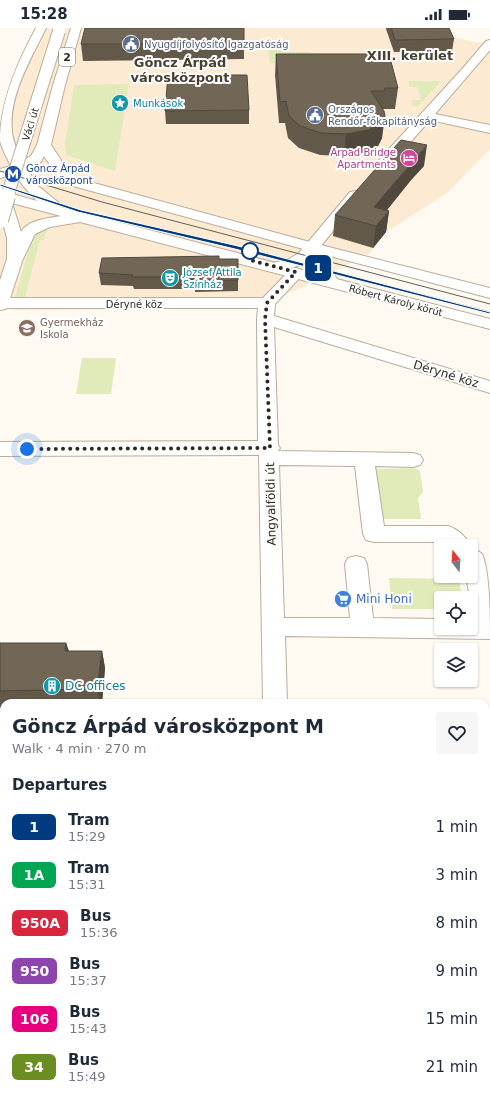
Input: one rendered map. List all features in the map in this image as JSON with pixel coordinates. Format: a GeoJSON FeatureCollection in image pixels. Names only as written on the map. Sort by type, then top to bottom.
{"type":"FeatureCollection","features":[{"type":"Feature","properties":{"kind":"main road"},"geometry":{"type":"LineString","coordinates":[[41,28],[20,70],[8,103],[5,130],[9,149],[30,187],[44,200],[83,218]]}},
{"type":"Feature","properties":{"kind":"main road","name":"Váci út"},"geometry":{"type":"LineString","coordinates":[[44,145],[76,28]]}},
{"type":"Feature","properties":{"kind":"main road","name":"Váci út"},"geometry":{"type":"LineString","coordinates":[[0,220],[59,30]]}},
{"type":"Feature","properties":{"kind":"main road"},"geometry":{"type":"LineString","coordinates":[[375,172],[427,116],[489,45]]}},
{"type":"Feature","properties":{"kind":"main road"},"geometry":{"type":"LineString","coordinates":[[0,114],[8,103]]}},
{"type":"Feature","properties":{"kind":"main road"},"geometry":{"type":"LineString","coordinates":[[8,103],[15,127],[26,130],[38,129],[42,128],[50,120]]}},
{"type":"Feature","properties":{"kind":"main road"},"geometry":{"type":"LineString","coordinates":[[427,116],[490,129]]}},
{"type":"Feature","properties":{"kind":"main road"},"geometry":{"type":"LineString","coordinates":[[0,174],[19,168],[36,159],[44,145]]}},
{"type":"Feature","properties":{"kind":"main road"},"geometry":{"type":"LineString","coordinates":[[44,145],[51,179]]}},
{"type":"Feature","properties":{"kind":"main road"},"geometry":{"type":"LineString","coordinates":[[0,163],[51,179],[106,191],[312,247],[490,293]]}},
{"type":"Feature","properties":{"kind":"main road"},"geometry":{"type":"LineString","coordinates":[[14,262],[15,238],[1,194],[30,187],[51,179]]}},
{"type":"Feature","properties":{"kind":"main road"},"geometry":{"type":"LineString","coordinates":[[275,267],[294,262],[305,256],[361,188]]}},
{"type":"Feature","properties":{"kind":"main road","name":"Róbert Károly körút"},"geometry":{"type":"LineString","coordinates":[[1,194],[83,218],[296,272],[333,284],[490,324]]}},
{"type":"Feature","properties":{"kind":"main road"},"geometry":{"type":"LineString","coordinates":[[0,304],[14,262],[29,231],[36,226],[55,221],[83,218]]}},
{"type":"Feature","properties":{"kind":"main road"},"geometry":{"type":"LineString","coordinates":[[312,247],[321,269],[333,284]]}},
{"type":"Feature","properties":{"kind":"main road"},"geometry":{"type":"LineString","coordinates":[[266,311],[296,272]]}},
{"type":"Feature","properties":{"kind":"main road","name":"Déryné köz"},"geometry":{"type":"LineString","coordinates":[[0,304],[266,311],[490,386]]}},
{"type":"Feature","properties":{"kind":"main road","name":"Angyalföldi út"},"geometry":{"type":"LineString","coordinates":[[266,311],[276,699]]}},
{"type":"Feature","properties":{"kind":"main road"},"geometry":{"type":"LineString","coordinates":[[0,449],[270,453],[364,459],[412,460]]}},
{"type":"Feature","properties":{"kind":"main road"},"geometry":{"type":"LineString","coordinates":[[364,459],[374,534],[448,534],[453,539]]}},
{"type":"Feature","properties":{"kind":"main road"},"geometry":{"type":"LineString","coordinates":[[356,564],[362,627]]}},
{"type":"Feature","properties":{"kind":"main road"},"geometry":{"type":"LineString","coordinates":[[274,627],[362,627],[488,630],[478,580]]}},
{"type":"Feature","properties":{"kind":"shaded area"},"geometry":{"type":"Polygon","coordinates":[[[35,28],[409,28],[490,45],[490,149],[447,193],[386,232],[369,254],[259,308],[19,310],[0,308],[0,133],[35,28]]]}},
{"type":"Feature","properties":{"kind":"green space"},"geometry":{"type":"Polygon","coordinates":[[[275,48],[288,52],[311,52],[313,65],[270,63],[268,49],[275,48]]]}},
{"type":"Feature","properties":{"kind":"green space"},"geometry":{"type":"Polygon","coordinates":[[[408,81],[441,81],[418,106],[413,106],[412,100],[421,100],[417,87],[410,87],[408,81]]]}},
{"type":"Feature","properties":{"kind":"green space"},"geometry":{"type":"Polygon","coordinates":[[[129,84],[115,171],[66,155],[65,144],[74,85],[129,84]]]}},
{"type":"Feature","properties":{"kind":"green space"},"geometry":{"type":"Polygon","coordinates":[[[35,229],[47,229],[44,240],[40,240],[25,297],[15,297],[35,229]]]}},
{"type":"Feature","properties":{"kind":"green space"},"geometry":{"type":"Polygon","coordinates":[[[82,358],[116,358],[111,394],[76,394],[82,358]]]}},
{"type":"Feature","properties":{"kind":"green space"},"geometry":{"type":"Polygon","coordinates":[[[415,468],[420,471],[423,492],[418,498],[421,519],[379,519],[372,469],[415,468]]]}},
{"type":"Feature","properties":{"kind":"green space"},"geometry":{"type":"Polygon","coordinates":[[[389,578],[434,579],[434,583],[460,583],[461,591],[434,591],[434,609],[392,609],[389,578]]]}},
{"type":"Feature","properties":{"kind":"building"},"geometry":{"type":"Polygon","coordinates":[[[85,28],[244,28],[244,43],[81,44],[85,28]]]}},
{"type":"Feature","properties":{"kind":"building"},"geometry":{"type":"Polygon","coordinates":[[[391,28],[449,28],[454,39],[395,40],[391,28]]]}},
{"type":"Feature","properties":{"kind":"building"},"geometry":{"type":"Polygon","coordinates":[[[276,54],[389,54],[398,88],[385,88],[384,91],[371,91],[384,111],[385,116],[380,124],[368,130],[346,134],[321,133],[300,126],[289,116],[286,101],[280,102],[276,54]]]}},
{"type":"Feature","properties":{"kind":"building"},"geometry":{"type":"Polygon","coordinates":[[[168,75],[247,75],[249,110],[165,111],[168,75]]]}},
{"type":"Feature","properties":{"kind":"building"},"geometry":{"type":"Polygon","coordinates":[[[401,140],[427,145],[374,207],[389,211],[376,226],[335,215],[401,140]]]}},
{"type":"Feature","properties":{"kind":"building"},"geometry":{"type":"Polygon","coordinates":[[[219,256],[219,259],[238,259],[238,280],[194,281],[194,277],[132,277],[133,275],[99,273],[102,258],[219,256]]]}},
{"type":"Feature","properties":{"kind":"building","name":"DC offices"},"geometry":{"type":"Polygon","coordinates":[[[0,643],[66,643],[65,651],[102,651],[97,689],[0,691],[0,643]]]}},
{"type":"Feature","properties":{"kind":"tram line"},"geometry":{"type":"LineString","coordinates":[[0,171],[102,202],[490,304]]}},
{"type":"Feature","properties":{"kind":"tram line"},"geometry":{"type":"LineString","coordinates":[[0,185],[80,211],[236,247],[490,312]]}},
{"type":"Feature","properties":{"kind":"tram line","name":"1"},"geometry":{"type":"LineString","coordinates":[[0,185],[80,211],[236,247],[490,312]]}},
{"type":"Feature","properties":{"kind":"place","name":"Nyugdíjfolyósító Igazgatóság"},"geometry":{"type":"Point","coordinates":[131,44]}},
{"type":"Feature","properties":{"kind":"place","name":"Munkások"},"geometry":{"type":"Point","coordinates":[120,103]}},
{"type":"Feature","properties":{"kind":"place","name":"Országos Rendőr-főkapitányság"},"geometry":{"type":"Point","coordinates":[315,115]}},
{"type":"Feature","properties":{"kind":"place","name":"Arpad Bridge Apartments"},"geometry":{"type":"Point","coordinates":[409,158]}},
{"type":"Feature","properties":{"kind":"place","name":"Göncz Árpád városközpont"},"geometry":{"type":"Point","coordinates":[13,174]}},
{"type":"Feature","properties":{"kind":"place","name":"József Attila Színház"},"geometry":{"type":"Point","coordinates":[170,278]}},
{"type":"Feature","properties":{"kind":"place","name":"Gyermekház Iskola"},"geometry":{"type":"Point","coordinates":[27,328]}},
{"type":"Feature","properties":{"kind":"place","name":"Mini Honi"},"geometry":{"type":"Point","coordinates":[343,599]}},
{"type":"Feature","properties":{"kind":"place","name":"DC offices"},"geometry":{"type":"Point","coordinates":[52,686]}},
{"type":"Feature","properties":{"kind":"district","name":"XIII. kerület"},"geometry":{"type":"Point","coordinates":[410,55]}},
{"type":"Feature","properties":{"kind":"district","name":"Göncz Árpád városközpont"},"geometry":{"type":"Point","coordinates":[180,70]}},
{"type":"Feature","properties":{"kind":"route"},"geometry":{"type":"LineString","coordinates":[[27,449],[270,448],[265,319],[267,303],[296,272],[253,261],[250,251]]}}]}
